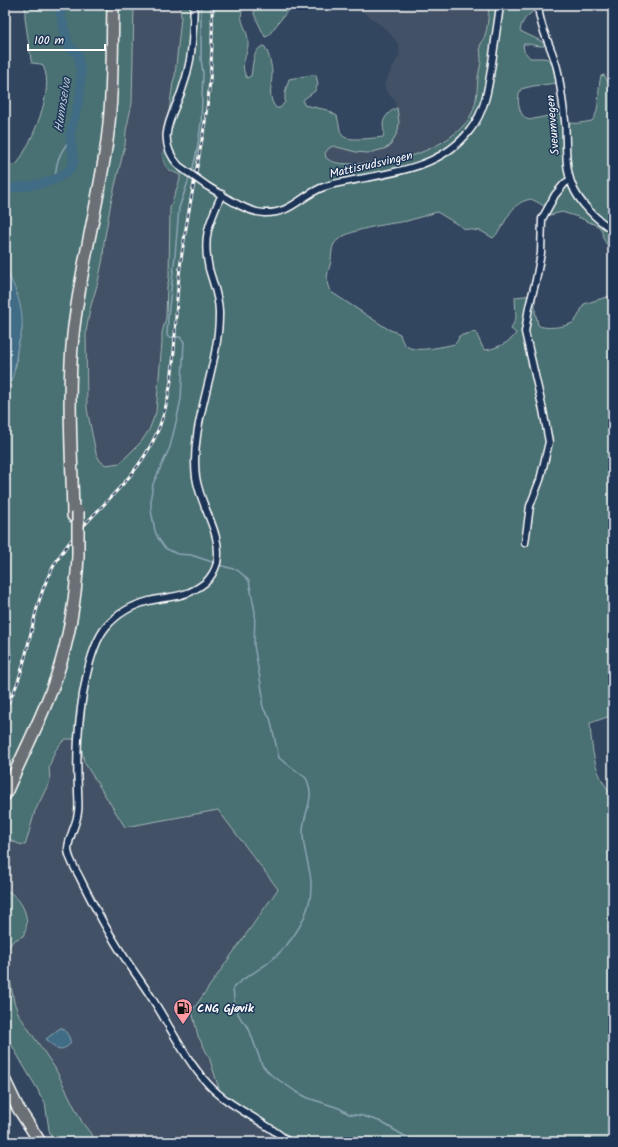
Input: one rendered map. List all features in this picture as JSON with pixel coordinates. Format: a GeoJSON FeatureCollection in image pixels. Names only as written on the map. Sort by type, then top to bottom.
{"type":"FeatureCollection","features":[{"type":"Feature","properties":{"kind":"highway"},"geometry":{"type":"LineString","coordinates":[[75,514],[70,405],[73,334],[86,249],[100,180],[106,141],[111,92],[113,5]]}},
{"type":"Feature","properties":{"kind":"highway"},"geometry":{"type":"LineString","coordinates":[[5,795],[56,676],[70,628],[75,596],[75,419],[78,342],[85,286],[115,114],[118,5]]}},
{"type":"Feature","properties":{"kind":"highway"},"geometry":{"type":"LineString","coordinates":[[5,782],[52,675],[64,634],[75,558]]}},
{"type":"Feature","properties":{"kind":"highway"},"geometry":{"type":"LineString","coordinates":[[5,1081],[18,1108],[40,1142]]}},
{"type":"Feature","properties":{"kind":"highway"},"geometry":{"type":"LineString","coordinates":[[5,1093],[34,1142]]}},
{"type":"Feature","properties":{"kind":"street","name":"Mattisrudsvingen"},"geometry":{"type":"LineString","coordinates":[[194,5],[190,60],[166,133],[171,158],[179,166],[207,186],[252,212],[265,213],[279,212],[292,207],[321,188],[413,168],[438,157],[456,145],[470,131],[484,104],[488,90],[500,5]]}},
{"type":"Feature","properties":{"kind":"street","name":"Sveumvegen"},"geometry":{"type":"LineString","coordinates":[[538,5],[542,30],[559,77],[565,121],[570,180],[582,202],[603,223],[613,230]]}},
{"type":"Feature","properties":{"kind":"street"},"geometry":{"type":"LineString","coordinates":[[525,543],[530,506],[540,480],[549,442],[525,332],[529,306],[541,253],[542,219],[555,195],[570,180]]}},
{"type":"Feature","properties":{"kind":"street"},"geometry":{"type":"LineString","coordinates":[[222,194],[209,221],[205,238],[209,268],[218,304],[218,330],[215,356],[195,445],[196,477],[201,500],[217,538],[218,550],[216,566],[211,577],[196,590],[179,596],[150,600],[134,606],[116,617],[105,629],[96,643],[88,667],[79,730],[77,757],[78,814],[68,849],[73,864],[108,932],[154,1001],[197,1071],[216,1092],[285,1139]]}},
{"type":"Feature","properties":{"kind":"shaded area"},"geometry":{"type":"Polygon","coordinates":[[[134,5],[180,5],[181,17],[175,76],[164,150],[162,154],[173,172],[180,175],[180,179],[170,208],[169,279],[167,286],[166,317],[162,333],[155,417],[141,442],[120,463],[106,465],[100,461],[96,453],[87,409],[86,332],[90,309],[103,258],[104,242],[111,202],[125,145],[126,131],[132,103],[134,5]]]}},
{"type":"Feature","properties":{"kind":"shaded area"},"geometry":{"type":"Polygon","coordinates":[[[357,5],[489,5],[484,38],[480,44],[481,59],[473,112],[465,124],[456,132],[415,156],[377,164],[354,165],[332,161],[326,158],[326,151],[336,145],[368,153],[399,122],[395,101],[386,91],[384,84],[400,54],[399,45],[387,30],[362,11],[357,5]]]}},
{"type":"Feature","properties":{"kind":"shaded area"},"geometry":{"type":"Polygon","coordinates":[[[5,266],[18,296],[22,329],[17,347],[14,372],[11,382],[5,391],[5,329],[7,311],[5,297],[5,266]]]}},
{"type":"Feature","properties":{"kind":"shaded area"},"geometry":{"type":"Polygon","coordinates":[[[5,626],[12,659],[5,678],[5,626]]]}},
{"type":"Feature","properties":{"kind":"shaded area"},"geometry":{"type":"Polygon","coordinates":[[[66,739],[80,739],[84,762],[125,827],[218,810],[278,889],[192,1011],[198,1036],[209,1057],[223,1101],[246,1118],[286,1142],[97,1142],[82,1122],[55,1068],[19,1015],[14,1002],[8,969],[11,943],[21,938],[27,921],[23,906],[15,895],[8,891],[5,892],[5,835],[11,840],[26,843],[35,811],[48,786],[51,760],[62,742],[66,739]]]}},
{"type":"Feature","properties":{"kind":"shaded area"},"geometry":{"type":"Polygon","coordinates":[[[60,1028],[63,1028],[70,1039],[70,1042],[67,1047],[58,1050],[46,1039],[60,1028]]]}},
{"type":"Feature","properties":{"kind":"green space"},"geometry":{"type":"Polygon","coordinates":[[[25,5],[134,5],[132,103],[126,131],[125,145],[111,202],[104,242],[103,258],[90,309],[86,332],[87,409],[96,453],[100,461],[106,465],[120,463],[141,442],[149,430],[156,412],[162,333],[166,317],[167,286],[169,279],[170,208],[180,179],[180,175],[167,168],[162,154],[164,150],[175,76],[181,17],[180,5],[244,5],[242,19],[248,46],[244,64],[244,73],[247,78],[251,76],[255,55],[259,48],[263,46],[265,47],[269,57],[272,74],[271,96],[273,104],[276,108],[280,108],[285,102],[285,93],[289,79],[316,75],[318,84],[315,91],[304,99],[304,105],[327,110],[337,116],[341,133],[345,137],[361,139],[383,137],[383,123],[385,118],[392,110],[397,108],[399,122],[398,131],[390,146],[368,153],[356,152],[333,146],[325,153],[326,158],[336,163],[348,164],[386,162],[415,155],[443,142],[465,123],[474,109],[476,100],[481,61],[480,46],[484,39],[488,22],[489,5],[543,5],[525,18],[520,31],[545,44],[544,46],[541,46],[523,44],[524,51],[530,58],[544,58],[551,60],[557,83],[521,89],[518,102],[520,111],[525,118],[529,120],[562,113],[566,121],[570,123],[592,121],[597,112],[601,76],[604,75],[613,90],[613,254],[604,240],[601,229],[598,226],[562,212],[550,215],[545,207],[531,199],[523,201],[517,205],[493,238],[481,231],[465,229],[437,212],[407,221],[368,228],[347,234],[339,239],[333,246],[327,279],[331,292],[388,329],[400,334],[403,342],[412,349],[431,348],[455,344],[459,336],[474,332],[476,333],[484,350],[502,345],[511,339],[516,333],[511,329],[516,318],[515,297],[534,295],[538,325],[541,327],[551,328],[568,325],[575,321],[584,304],[613,295],[613,715],[590,723],[594,758],[598,772],[605,786],[613,797],[613,1142],[286,1142],[246,1118],[223,1101],[209,1057],[198,1036],[192,1011],[278,889],[218,810],[125,827],[84,762],[80,739],[66,739],[55,751],[49,767],[50,781],[35,811],[25,845],[17,843],[5,835],[5,678],[12,659],[5,626],[5,391],[8,388],[16,365],[17,349],[22,330],[9,274],[5,266],[5,166],[17,164],[23,155],[40,116],[46,88],[46,76],[43,66],[41,64],[32,63],[31,60],[25,18],[25,5]]]}},
{"type":"Feature","properties":{"kind":"green space"},"geometry":{"type":"Polygon","coordinates":[[[255,5],[292,5],[268,36],[265,37],[254,14],[255,5]]]}},
{"type":"Feature","properties":{"kind":"green space"},"geometry":{"type":"Polygon","coordinates":[[[8,891],[22,905],[27,923],[23,936],[13,941],[9,947],[8,969],[14,1002],[19,1015],[55,1068],[82,1122],[97,1142],[53,1142],[49,1130],[45,1102],[40,1096],[9,1040],[5,1027],[5,892],[8,891]]]}},
{"type":"Feature","properties":{"kind":"waterway","name":"Hunnselva"},"geometry":{"type":"LineString","coordinates":[[5,189],[34,185],[52,180],[68,171],[74,163],[70,135],[80,95],[81,73],[78,55],[68,45],[60,11],[57,5]]}},
{"type":"Feature","properties":{"kind":"waterway"},"geometry":{"type":"LineString","coordinates":[[192,172],[201,123],[203,73],[201,59],[201,5]]}},
{"type":"Feature","properties":{"kind":"waterway"},"geometry":{"type":"LineString","coordinates":[[55,180],[59,158],[63,149],[70,140]]}},
{"type":"Feature","properties":{"kind":"waterway"},"geometry":{"type":"LineString","coordinates":[[190,176],[179,208],[167,335],[168,337],[180,337],[184,342],[181,399],[170,447],[153,484],[151,510],[155,531],[165,548],[177,554],[191,555],[215,563]]}},
{"type":"Feature","properties":{"kind":"waterway"},"geometry":{"type":"LineString","coordinates":[[219,565],[237,570],[249,581],[255,612],[254,645],[264,710],[270,718],[279,758],[306,778],[310,793],[310,800],[303,826],[304,846],[311,882],[309,905],[299,927],[286,946],[265,965],[233,988],[235,1008],[249,1029],[262,1065],[270,1074],[308,1098],[339,1108],[349,1114],[363,1116],[379,1121],[415,1142]]}},
{"type":"Feature","properties":{"kind":"railway"},"geometry":{"type":"LineString","coordinates":[[5,709],[19,679],[36,610],[50,573],[61,554],[73,538],[131,475],[154,439],[162,419],[172,377],[182,250],[209,93],[212,5]]}},
{"type":"Feature","properties":{"kind":"place","name":"CNG Gjøvik"},"geometry":{"type":"Point","coordinates":[183,1025]}}]}
